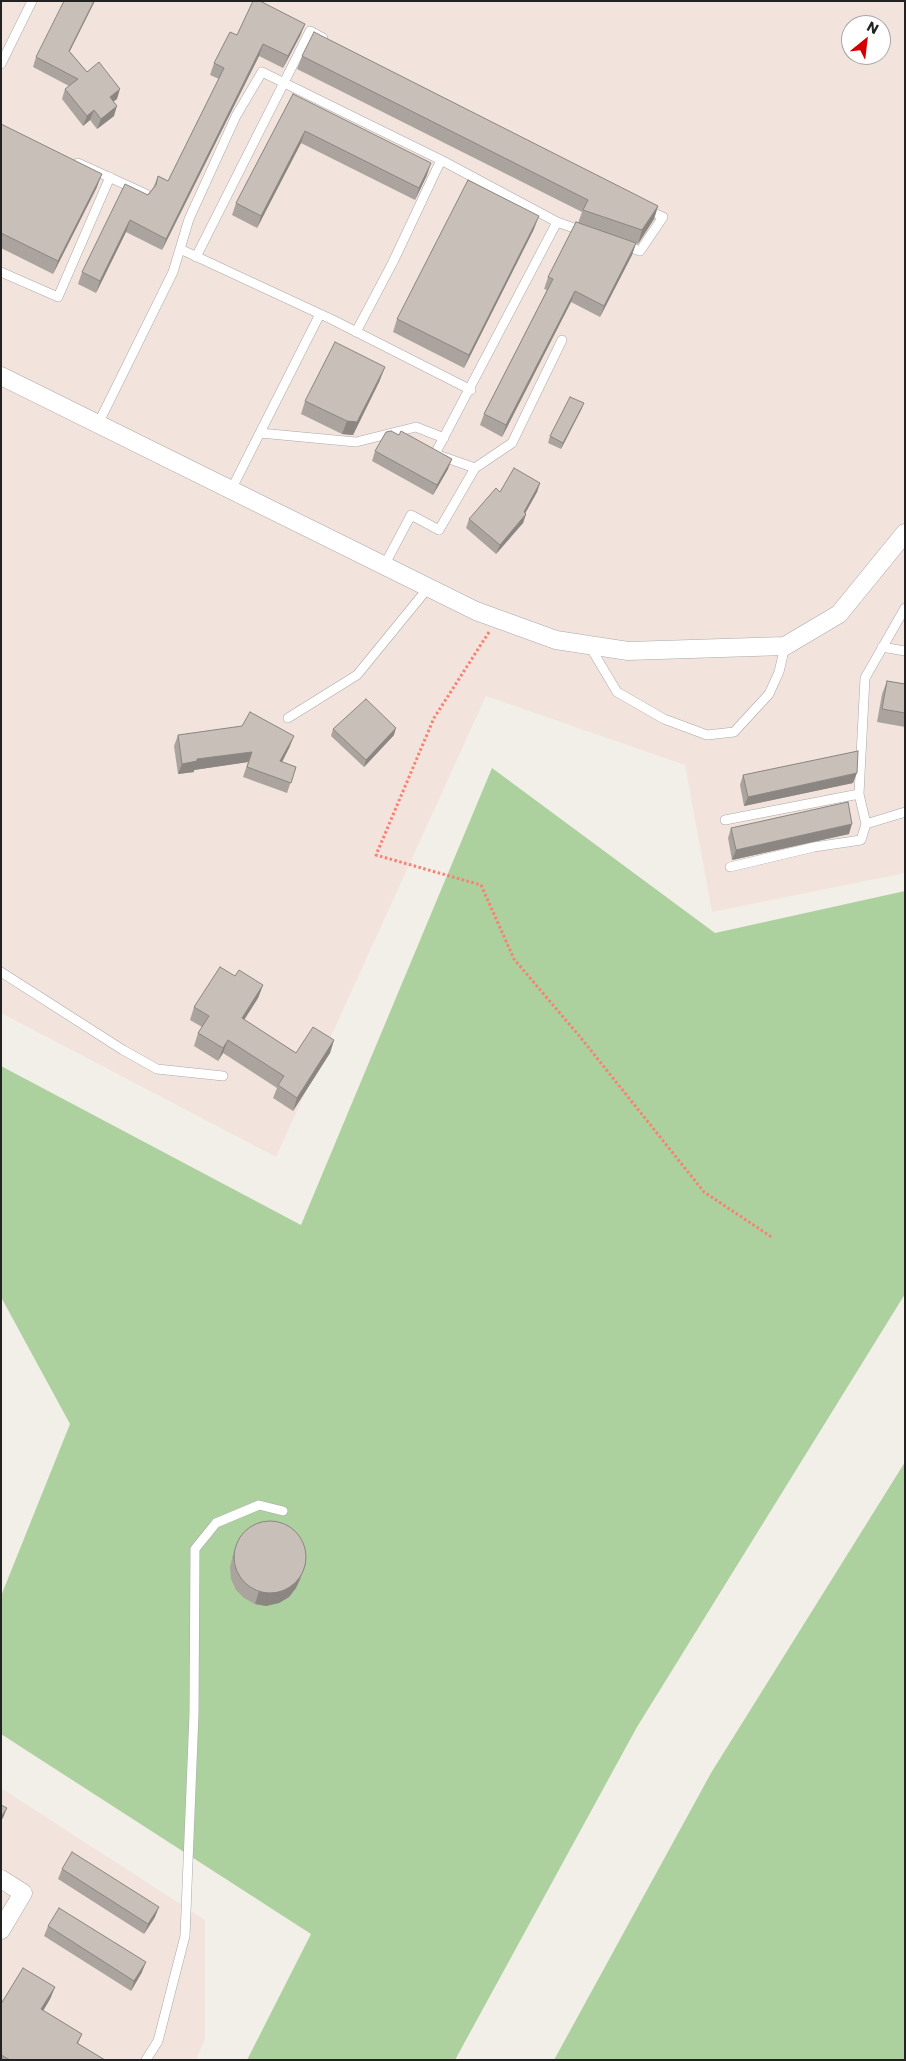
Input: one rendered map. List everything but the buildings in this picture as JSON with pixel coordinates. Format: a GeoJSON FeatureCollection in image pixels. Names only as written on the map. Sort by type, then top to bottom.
{"type":"FeatureCollection","features":[{"type":"Feature","properties":{"kind":"street"},"geometry":{"type":"LineString","coordinates":[[1,376],[476,611],[556,640],[628,651],[785,646],[839,614],[905,533]]}},
{"type":"Feature","properties":{"kind":"street"},"geometry":{"type":"LineString","coordinates":[[1,1879],[23,1893],[1,1930]]}},
{"type":"Feature","properties":{"kind":"lane"},"geometry":{"type":"LineString","coordinates":[[1,64],[32,1]]}},
{"type":"Feature","properties":{"kind":"lane"},"geometry":{"type":"LineString","coordinates":[[301,27],[335,44]]}},
{"type":"Feature","properties":{"kind":"lane"},"geometry":{"type":"LineString","coordinates":[[196,257],[310,31]]}},
{"type":"Feature","properties":{"kind":"lane"},"geometry":{"type":"LineString","coordinates":[[98,424],[173,272],[189,219],[232,124],[262,72],[441,160],[557,222],[594,235]]}},
{"type":"Feature","properties":{"kind":"lane"},"geometry":{"type":"LineString","coordinates":[[70,159],[146,194]]}},
{"type":"Feature","properties":{"kind":"lane"},"geometry":{"type":"LineString","coordinates":[[356,332],[393,262],[441,160]]}},
{"type":"Feature","properties":{"kind":"lane"},"geometry":{"type":"LineString","coordinates":[[1,272],[58,297],[110,178]]}},
{"type":"Feature","properties":{"kind":"lane"},"geometry":{"type":"LineString","coordinates":[[612,241],[640,251],[662,217],[638,206]]}},
{"type":"Feature","properties":{"kind":"lane"},"geometry":{"type":"LineString","coordinates":[[475,468],[435,454],[471,390],[557,222]]}},
{"type":"Feature","properties":{"kind":"lane"},"geometry":{"type":"LineString","coordinates":[[180,249],[320,314],[471,390]]}},
{"type":"Feature","properties":{"kind":"lane"},"geometry":{"type":"LineString","coordinates":[[231,490],[320,314]]}},
{"type":"Feature","properties":{"kind":"lane"},"geometry":{"type":"LineString","coordinates":[[384,566],[411,515],[439,530],[475,468],[512,443],[562,340]]}},
{"type":"Feature","properties":{"kind":"lane"},"geometry":{"type":"LineString","coordinates":[[260,433],[356,442],[416,427],[444,438]]}},
{"type":"Feature","properties":{"kind":"lane"},"geometry":{"type":"LineString","coordinates":[[288,718],[357,675],[428,588]]}},
{"type":"Feature","properties":{"kind":"lane"},"geometry":{"type":"LineString","coordinates":[[730,867],[814,847],[861,840],[866,824],[859,794],[864,678],[905,608]]}},
{"type":"Feature","properties":{"kind":"lane"},"geometry":{"type":"LineString","coordinates":[[589,645],[616,692],[664,719],[707,735],[734,732],[769,694],[779,672],[785,646]]}},
{"type":"Feature","properties":{"kind":"lane"},"geometry":{"type":"LineString","coordinates":[[882,647],[905,651]]}},
{"type":"Feature","properties":{"kind":"lane"},"geometry":{"type":"LineString","coordinates":[[725,820],[859,794]]}},
{"type":"Feature","properties":{"kind":"lane"},"geometry":{"type":"LineString","coordinates":[[866,824],[905,812]]}},
{"type":"Feature","properties":{"kind":"lane"},"geometry":{"type":"LineString","coordinates":[[1,972],[122,1050],[157,1069],[224,1076]]}},
{"type":"Feature","properties":{"kind":"lane"},"geometry":{"type":"LineString","coordinates":[[146,2060],[158,2041],[185,1936],[194,1714],[195,1549],[216,1523],[259,1505],[283,1512]]}},
{"type":"Feature","properties":{"kind":"path"},"geometry":{"type":"LineString","coordinates":[[497,619],[434,718],[376,855],[481,885],[514,959],[581,1038],[704,1192],[773,1238]]}},
{"type":"Feature","properties":{"kind":"shaded area"},"geometry":{"type":"Polygon","coordinates":[[[1,1],[905,1],[905,873],[712,912],[685,765],[486,696],[276,1157],[1,1013],[1,1]]]}},
{"type":"Feature","properties":{"kind":"shaded area"},"geometry":{"type":"Polygon","coordinates":[[[1,1788],[205,1920],[205,2039],[196,2060],[1,2060],[1,1788]]]}},
{"type":"Feature","properties":{"kind":"green space"},"geometry":{"type":"Polygon","coordinates":[[[492,768],[715,933],[905,891],[905,1294],[637,1727],[455,2060],[247,2060],[311,1934],[1,1734],[1,1596],[70,1424],[1,1297],[1,1066],[301,1225],[492,768]]]}},
{"type":"Feature","properties":{"kind":"green space"},"geometry":{"type":"Polygon","coordinates":[[[905,1462],[905,2060],[554,2060],[711,1773],[905,1462]]]}}]}
